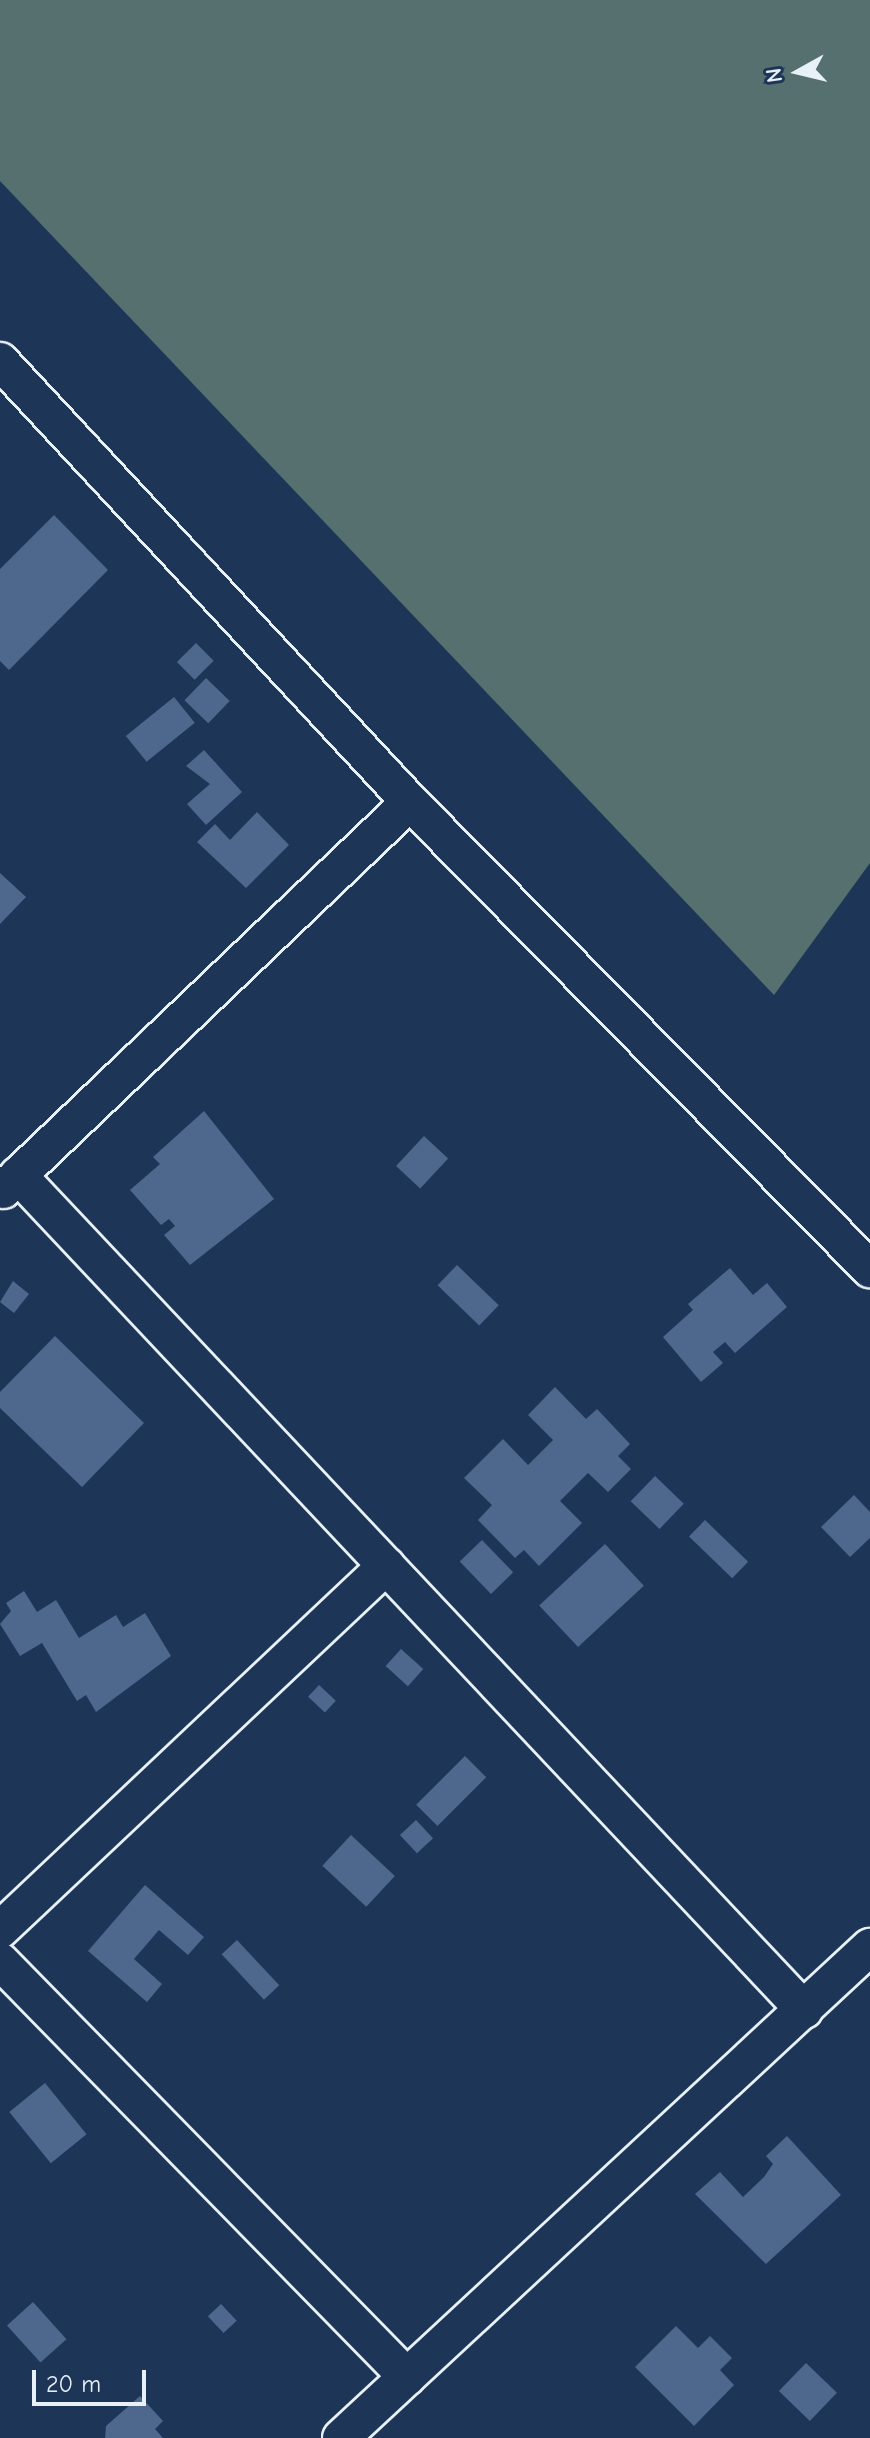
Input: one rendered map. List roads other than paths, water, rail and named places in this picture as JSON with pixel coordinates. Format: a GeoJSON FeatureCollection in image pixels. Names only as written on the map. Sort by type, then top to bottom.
{"type":"FeatureCollection","features":[{"type":"Feature","properties":{"kind":"street"},"geometry":{"type":"LineString","coordinates":[[0,361],[410,802],[870,1269]]}},
{"type":"Feature","properties":{"kind":"street"},"geometry":{"type":"LineString","coordinates":[[410,802],[9,1184],[386,1566],[804,2010]]}},
{"type":"Feature","properties":{"kind":"street"},"geometry":{"type":"LineString","coordinates":[[0,1930],[386,1566]]}},
{"type":"Feature","properties":{"kind":"street"},"geometry":{"type":"LineString","coordinates":[[341,2438],[870,1947]]}},
{"type":"Feature","properties":{"kind":"street"},"geometry":{"type":"LineString","coordinates":[[0,1961],[407,2377]]}}]}
